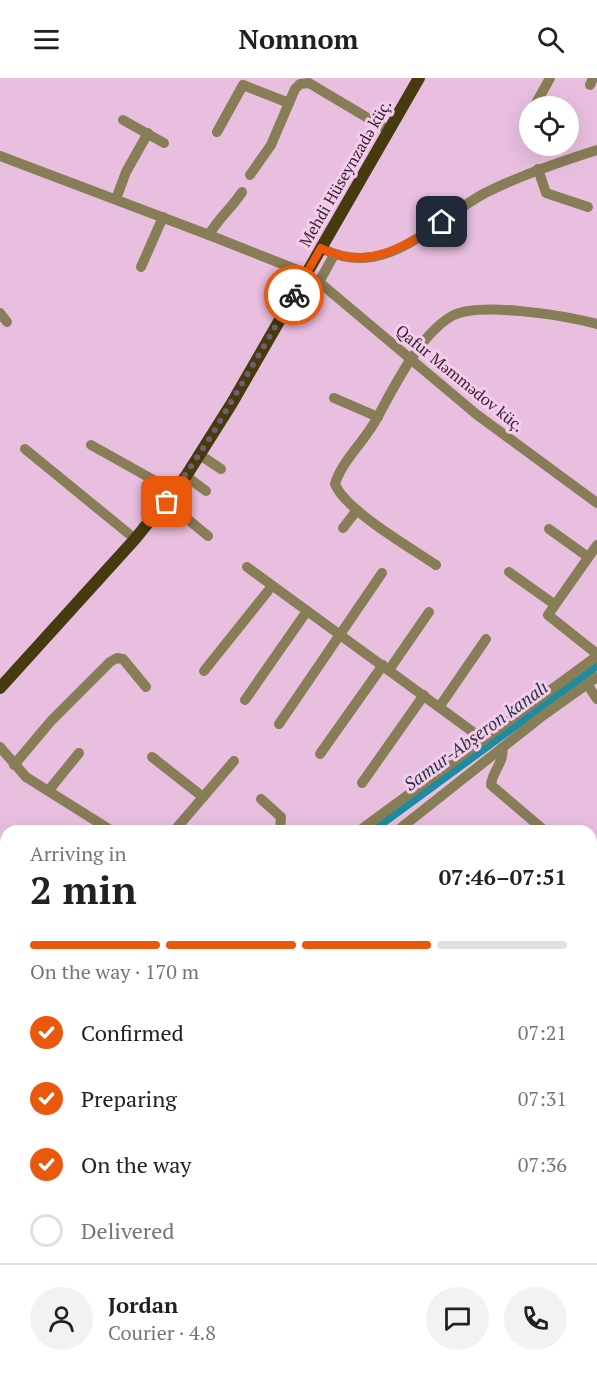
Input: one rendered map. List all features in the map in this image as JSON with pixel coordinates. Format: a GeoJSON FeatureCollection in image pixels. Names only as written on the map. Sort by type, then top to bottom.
{"type":"FeatureCollection","features":[{"type":"Feature","properties":{"kind":"main road","name":"Mehdi Hüseynzadə küç."},"geometry":{"type":"LineString","coordinates":[[0,688],[167,502],[186,476],[303,273],[411,78]]}},
{"type":"Feature","properties":{"kind":"main road","name":"Mehdi Hüseynzadə küç."},"geometry":{"type":"LineString","coordinates":[[0,677],[168,488],[321,248],[419,78]]}},
{"type":"Feature","properties":{"kind":"street"},"geometry":{"type":"LineString","coordinates":[[540,96],[550,78]]}},
{"type":"Feature","properties":{"kind":"street"},"geometry":{"type":"LineString","coordinates":[[250,176],[270,145],[300,84],[309,83],[383,127]]}},
{"type":"Feature","properties":{"kind":"street"},"geometry":{"type":"LineString","coordinates":[[218,132],[243,85],[289,103]]}},
{"type":"Feature","properties":{"kind":"street"},"geometry":{"type":"LineString","coordinates":[[123,120],[164,142]]}},
{"type":"Feature","properties":{"kind":"street"},"geometry":{"type":"LineString","coordinates":[[116,199],[126,172],[148,133]]}},
{"type":"Feature","properties":{"kind":"street"},"geometry":{"type":"LineString","coordinates":[[321,248],[334,255],[360,258],[399,249],[480,196],[538,169],[597,150]]}},
{"type":"Feature","properties":{"kind":"street","name":"Qafur Məmmədov küç."},"geometry":{"type":"LineString","coordinates":[[0,156],[209,234],[303,273],[319,282],[476,414],[597,503]]}},
{"type":"Feature","properties":{"kind":"street"},"geometry":{"type":"LineString","coordinates":[[538,169],[546,193],[588,207]]}},
{"type":"Feature","properties":{"kind":"street"},"geometry":{"type":"LineString","coordinates":[[209,234],[215,224],[231,210],[242,192]]}},
{"type":"Feature","properties":{"kind":"street"},"geometry":{"type":"LineString","coordinates":[[141,267],[163,217]]}},
{"type":"Feature","properties":{"kind":"street"},"geometry":{"type":"LineString","coordinates":[[319,282],[334,255]]}},
{"type":"Feature","properties":{"kind":"street"},"geometry":{"type":"LineString","coordinates":[[436,565],[357,510],[343,497],[335,484],[378,417],[410,359],[446,320],[458,313],[536,312],[597,324]]}},
{"type":"Feature","properties":{"kind":"street"},"geometry":{"type":"LineString","coordinates":[[333,398],[378,417]]}},
{"type":"Feature","properties":{"kind":"street"},"geometry":{"type":"LineString","coordinates":[[91,445],[168,488]]}},
{"type":"Feature","properties":{"kind":"street"},"geometry":{"type":"LineString","coordinates":[[25,449],[129,534]]}},
{"type":"Feature","properties":{"kind":"street"},"geometry":{"type":"LineString","coordinates":[[200,455],[221,469]]}},
{"type":"Feature","properties":{"kind":"street"},"geometry":{"type":"LineString","coordinates":[[186,476],[206,491]]}},
{"type":"Feature","properties":{"kind":"street"},"geometry":{"type":"LineString","coordinates":[[167,502],[208,536]]}},
{"type":"Feature","properties":{"kind":"street"},"geometry":{"type":"LineString","coordinates":[[343,528],[357,510]]}},
{"type":"Feature","properties":{"kind":"street"},"geometry":{"type":"LineString","coordinates":[[549,529],[588,557]]}},
{"type":"Feature","properties":{"kind":"street"},"geometry":{"type":"LineString","coordinates":[[367,825],[597,655],[550,618],[548,611],[597,545]]}},
{"type":"Feature","properties":{"kind":"street"},"geometry":{"type":"LineString","coordinates":[[247,567],[484,740]]}},
{"type":"Feature","properties":{"kind":"street"},"geometry":{"type":"LineString","coordinates":[[509,572],[554,604]]}},
{"type":"Feature","properties":{"kind":"street"},"geometry":{"type":"LineString","coordinates":[[279,724],[382,573]]}},
{"type":"Feature","properties":{"kind":"street"},"geometry":{"type":"LineString","coordinates":[[204,671],[268,591]]}},
{"type":"Feature","properties":{"kind":"street"},"geometry":{"type":"LineString","coordinates":[[245,700],[307,611]]}},
{"type":"Feature","properties":{"kind":"street"},"geometry":{"type":"LineString","coordinates":[[320,754],[429,612]]}},
{"type":"Feature","properties":{"kind":"street"},"geometry":{"type":"LineString","coordinates":[[440,706],[486,639]]}},
{"type":"Feature","properties":{"kind":"street"},"geometry":{"type":"LineString","coordinates":[[14,765],[51,720],[110,662],[117,658],[123,659],[146,687]]}},
{"type":"Feature","properties":{"kind":"street"},"geometry":{"type":"LineString","coordinates":[[405,825],[597,677]]}},
{"type":"Feature","properties":{"kind":"street"},"geometry":{"type":"LineString","coordinates":[[587,684],[597,699]]}},
{"type":"Feature","properties":{"kind":"street"},"geometry":{"type":"LineString","coordinates":[[362,783],[424,694]]}},
{"type":"Feature","properties":{"kind":"street"},"geometry":{"type":"LineString","coordinates":[[0,747],[26,777],[50,790],[94,825]]}},
{"type":"Feature","properties":{"kind":"street"},"geometry":{"type":"LineString","coordinates":[[502,748],[501,761],[491,785],[538,825]]}},
{"type":"Feature","properties":{"kind":"street"},"geometry":{"type":"LineString","coordinates":[[50,790],[79,753]]}},
{"type":"Feature","properties":{"kind":"street"},"geometry":{"type":"LineString","coordinates":[[152,757],[203,797]]}},
{"type":"Feature","properties":{"kind":"street"},"geometry":{"type":"LineString","coordinates":[[179,825],[234,761]]}},
{"type":"Feature","properties":{"kind":"street"},"geometry":{"type":"LineString","coordinates":[[261,799],[280,817],[280,825]]}},
{"type":"Feature","properties":{"kind":"waterway","name":"Samur-Abşeron kanalı"},"geometry":{"type":"LineString","coordinates":[[380,825],[597,666]]}},
{"type":"Feature","properties":{"kind":"way so far"},"geometry":{"type":"LineString","coordinates":[[167,502],[232,403],[294,295]]}},
{"type":"Feature","properties":{"kind":"route"},"geometry":{"type":"LineString","coordinates":[[294,295],[321,248],[339,257],[352,259],[376,256],[399,249],[442,222]]}}]}
